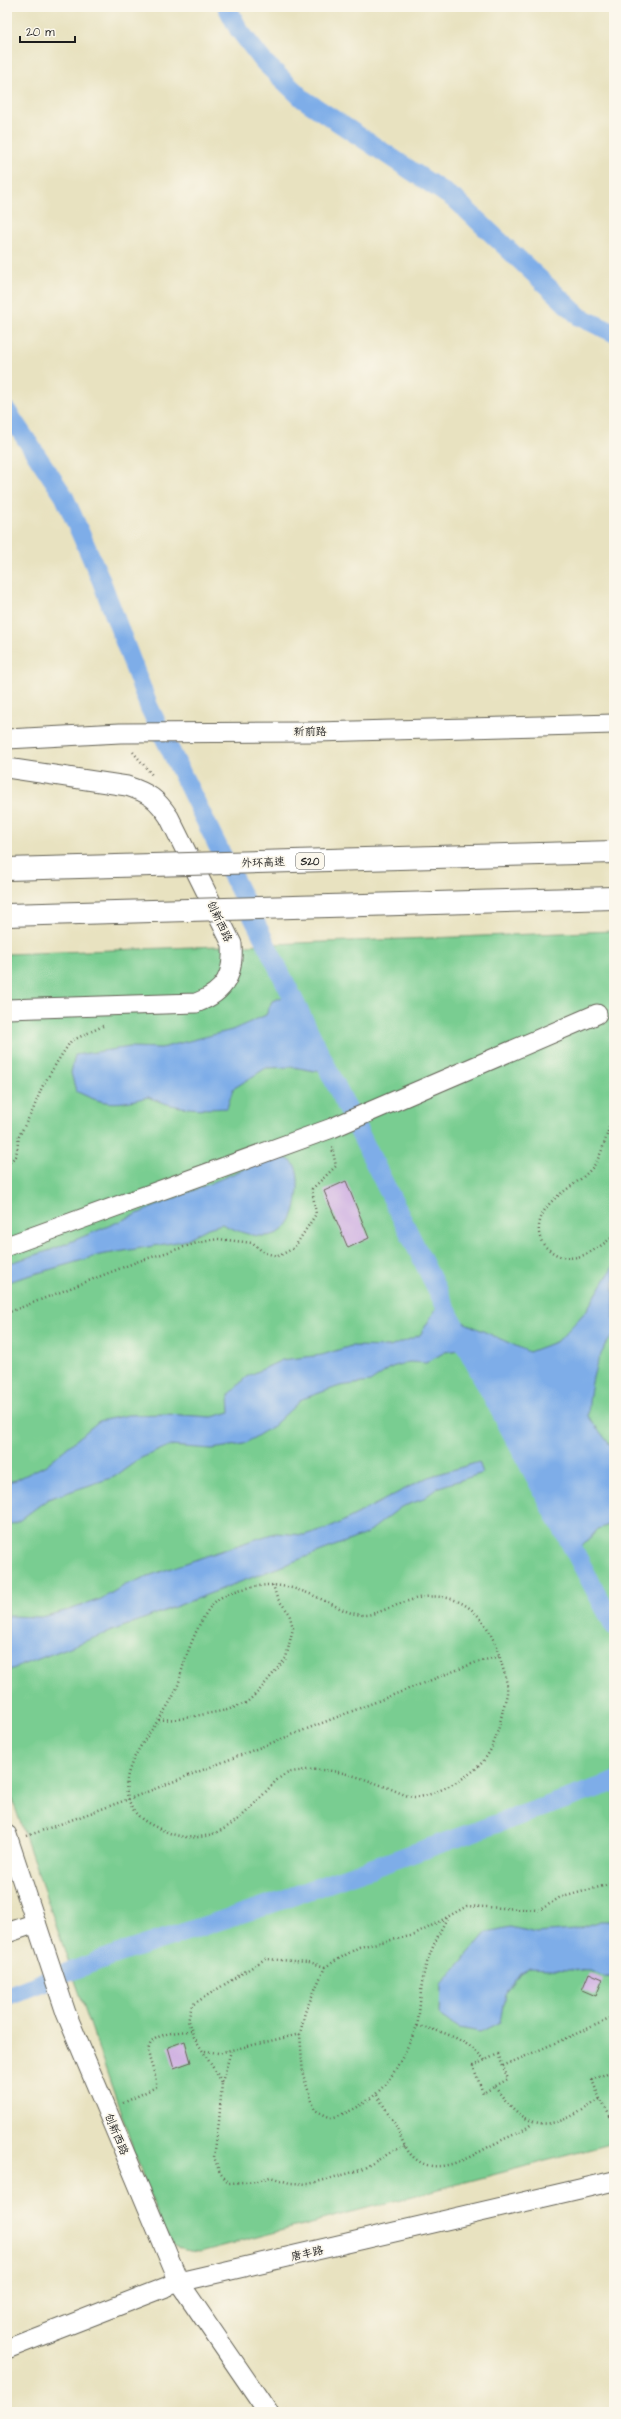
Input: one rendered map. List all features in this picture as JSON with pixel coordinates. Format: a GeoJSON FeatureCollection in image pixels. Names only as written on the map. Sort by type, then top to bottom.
{"type":"FeatureCollection","features":[{"type":"Feature","properties":{"kind":"highway","name":"外环高速"},"geometry":{"type":"LineString","coordinates":[[7,869],[614,852]]}},
{"type":"Feature","properties":{"kind":"highway"},"geometry":{"type":"LineString","coordinates":[[7,915],[614,898]]}},
{"type":"Feature","properties":{"kind":"street","name":"新前路"},"geometry":{"type":"LineString","coordinates":[[7,739],[120,733],[198,731],[316,732],[614,724]]}},
{"type":"Feature","properties":{"kind":"street","name":"创新西路"},"geometry":{"type":"LineString","coordinates":[[7,768],[127,786],[146,792],[160,804],[169,817],[232,944],[233,960],[230,975],[222,988],[210,999],[196,1004],[7,1009]]}},
{"type":"Feature","properties":{"kind":"street"},"geometry":{"type":"LineString","coordinates":[[7,1246],[327,1129],[597,1014]]}},
{"type":"Feature","properties":{"kind":"street","name":"创新西路"},"geometry":{"type":"LineString","coordinates":[[8,1839],[66,2013],[179,2282],[268,2412]]}},
{"type":"Feature","properties":{"kind":"street"},"geometry":{"type":"LineString","coordinates":[[7,1933],[36,1923]]}},
{"type":"Feature","properties":{"kind":"street","name":"唐丰路"},"geometry":{"type":"LineString","coordinates":[[7,2349],[179,2282],[614,2181]]}},
{"type":"Feature","properties":{"kind":"path"},"geometry":{"type":"LineString","coordinates":[[120,733],[157,780]]}},
{"type":"Feature","properties":{"kind":"path"},"geometry":{"type":"LineString","coordinates":[[7,1165],[16,1156],[19,1136],[33,1110],[42,1087],[71,1041],[109,1022]]}},
{"type":"Feature","properties":{"kind":"path"},"geometry":{"type":"LineString","coordinates":[[614,1112],[595,1164],[582,1178],[549,1203],[539,1226],[541,1243],[556,1256],[576,1259],[597,1249],[614,1236]]}},
{"type":"Feature","properties":{"kind":"path"},"geometry":{"type":"LineString","coordinates":[[7,1312],[139,1261],[197,1243],[218,1239],[253,1243],[264,1253],[279,1256],[294,1248],[316,1214],[312,1189],[336,1166],[327,1129]]}},
{"type":"Feature","properties":{"kind":"path"},"geometry":{"type":"LineString","coordinates":[[159,1720],[179,1719],[227,1710],[246,1702],[259,1691],[286,1658],[293,1628],[289,1613],[277,1598],[273,1585]]}},
{"type":"Feature","properties":{"kind":"path"},"geometry":{"type":"LineString","coordinates":[[273,1585],[282,1585],[302,1591],[344,1612],[366,1616],[402,1601],[422,1597],[442,1596],[474,1610],[485,1621],[500,1656],[507,1692],[495,1744],[485,1761],[472,1773],[437,1792],[416,1797],[352,1773],[316,1768],[284,1774],[232,1826],[206,1835],[181,1837],[148,1823],[136,1814],[129,1799],[126,1784],[131,1763],[169,1707],[178,1688],[182,1670],[205,1615],[216,1601],[251,1587],[273,1585]]}},
{"type":"Feature","properties":{"kind":"path"},"geometry":{"type":"LineString","coordinates":[[8,1839],[129,1799],[476,1662],[500,1656]]}},
{"type":"Feature","properties":{"kind":"path"},"geometry":{"type":"LineString","coordinates":[[449,1915],[436,1938],[427,1963],[422,1983],[417,2026],[395,2070],[377,2095],[352,2112],[331,2118],[315,2110],[303,2075],[300,2034],[307,2006],[325,1967],[359,1947],[415,1935],[449,1915],[467,1906],[540,1910],[559,1898],[614,1883]]}},
{"type":"Feature","properties":{"kind":"path"},"geometry":{"type":"LineString","coordinates":[[222,2082],[191,2031],[188,2021],[192,2005],[265,1959],[309,1962],[325,1967]]}},
{"type":"Feature","properties":{"kind":"path"},"geometry":{"type":"LineString","coordinates":[[503,2066],[614,2017]]}},
{"type":"Feature","properties":{"kind":"path"},"geometry":{"type":"LineString","coordinates":[[417,2026],[436,2029],[456,2037],[475,2049],[486,2060]]}},
{"type":"Feature","properties":{"kind":"path"},"geometry":{"type":"LineString","coordinates":[[119,2105],[156,2087],[156,2077],[148,2054],[152,2043],[158,2035],[191,2031]]}},
{"type":"Feature","properties":{"kind":"path"},"geometry":{"type":"LineString","coordinates":[[204,2051],[218,2053],[231,2051],[300,2034]]}},
{"type":"Feature","properties":{"kind":"path"},"geometry":{"type":"LineString","coordinates":[[231,2051],[222,2082],[220,2122],[214,2157],[220,2173],[229,2183],[246,2182],[270,2177],[290,2183],[309,2184],[361,2170],[393,2151],[405,2146]]}},
{"type":"Feature","properties":{"kind":"path"},"geometry":{"type":"LineString","coordinates":[[498,2054],[508,2079],[483,2093],[473,2066],[486,2060],[498,2054]]}},
{"type":"Feature","properties":{"kind":"path"},"geometry":{"type":"LineString","coordinates":[[614,2070],[592,2080],[600,2099],[610,2116],[614,2114]]}},
{"type":"Feature","properties":{"kind":"path"},"geometry":{"type":"LineString","coordinates":[[495,2087],[507,2104],[520,2117],[533,2123],[546,2125],[561,2121],[600,2099]]}},
{"type":"Feature","properties":{"kind":"path"},"geometry":{"type":"LineString","coordinates":[[377,2095],[394,2122],[405,2146],[417,2160],[432,2166],[449,2164],[472,2157],[506,2138],[518,2135],[533,2123]]}},
{"type":"Feature","properties":{"kind":"green space"},"geometry":{"type":"Polygon","coordinates":[[[614,931],[614,2143],[200,2252],[181,2249],[171,2241],[167,2234],[157,2214],[143,2177],[7,1784],[7,954],[614,931]]]}},
{"type":"Feature","properties":{"kind":"water"},"geometry":{"type":"Polygon","coordinates":[[[291,994],[331,1074],[293,1067],[266,1068],[233,1089],[227,1108],[187,1108],[168,1104],[148,1097],[127,1102],[111,1103],[103,1102],[76,1091],[71,1073],[75,1055],[130,1047],[161,1048],[232,1030],[266,1015],[272,1001],[291,994]]]}},
{"type":"Feature","properties":{"kind":"water"},"geometry":{"type":"Polygon","coordinates":[[[278,1155],[292,1162],[296,1168],[298,1175],[298,1188],[296,1206],[291,1219],[284,1229],[275,1234],[264,1236],[252,1235],[237,1231],[222,1224],[208,1228],[183,1241],[100,1255],[7,1282],[7,1264],[51,1250],[278,1155]]]}},
{"type":"Feature","properties":{"kind":"water"},"geometry":{"type":"Polygon","coordinates":[[[614,1265],[614,1334],[607,1343],[594,1373],[588,1416],[614,1450],[614,1523],[598,1529],[575,1554],[467,1349],[445,1352],[426,1363],[409,1362],[392,1367],[370,1382],[340,1386],[302,1399],[273,1426],[244,1444],[212,1449],[169,1446],[141,1458],[114,1477],[48,1499],[16,1523],[7,1525],[7,1482],[16,1480],[46,1465],[99,1421],[128,1415],[166,1414],[212,1417],[230,1412],[229,1395],[246,1377],[282,1360],[322,1355],[351,1346],[390,1347],[420,1335],[442,1299],[450,1316],[529,1352],[558,1341],[586,1311],[614,1265]]]}},
{"type":"Feature","properties":{"kind":"water"},"geometry":{"type":"Polygon","coordinates":[[[479,1462],[483,1473],[439,1487],[421,1500],[401,1507],[366,1534],[7,1671],[7,1616],[41,1617],[69,1610],[101,1599],[125,1585],[151,1575],[275,1533],[304,1535],[334,1526],[428,1477],[479,1462]]]}},
{"type":"Feature","properties":{"kind":"water"},"geometry":{"type":"Polygon","coordinates":[[[601,1921],[614,1921],[614,1975],[605,1977],[591,1971],[529,1968],[520,1973],[505,1995],[500,2022],[480,2032],[459,2028],[440,2015],[441,1985],[487,1932],[510,1927],[536,1933],[574,1930],[601,1921]]]}},
{"type":"Feature","properties":{"kind":"building"},"geometry":{"type":"Polygon","coordinates":[[[346,1181],[369,1238],[348,1248],[324,1191],[346,1181]]]}},
{"type":"Feature","properties":{"kind":"building"},"geometry":{"type":"Polygon","coordinates":[[[589,1973],[603,1979],[596,1996],[582,1990],[589,1973]]]}},
{"type":"Feature","properties":{"kind":"building"},"geometry":{"type":"Polygon","coordinates":[[[185,2041],[191,2062],[174,2068],[168,2047],[185,2041]]]}},
{"type":"Feature","properties":{"kind":"waterway"},"geometry":{"type":"LineString","coordinates":[[227,7],[239,30],[264,62],[303,99],[457,201],[580,317],[614,333]]}},
{"type":"Feature","properties":{"kind":"waterway"},"geometry":{"type":"LineString","coordinates":[[7,411],[64,496],[101,580],[149,707],[455,1326],[614,1626]]}},
{"type":"Feature","properties":{"kind":"waterway"},"geometry":{"type":"LineString","coordinates":[[7,1996],[108,1957],[262,1907],[614,1782]]}}]}
